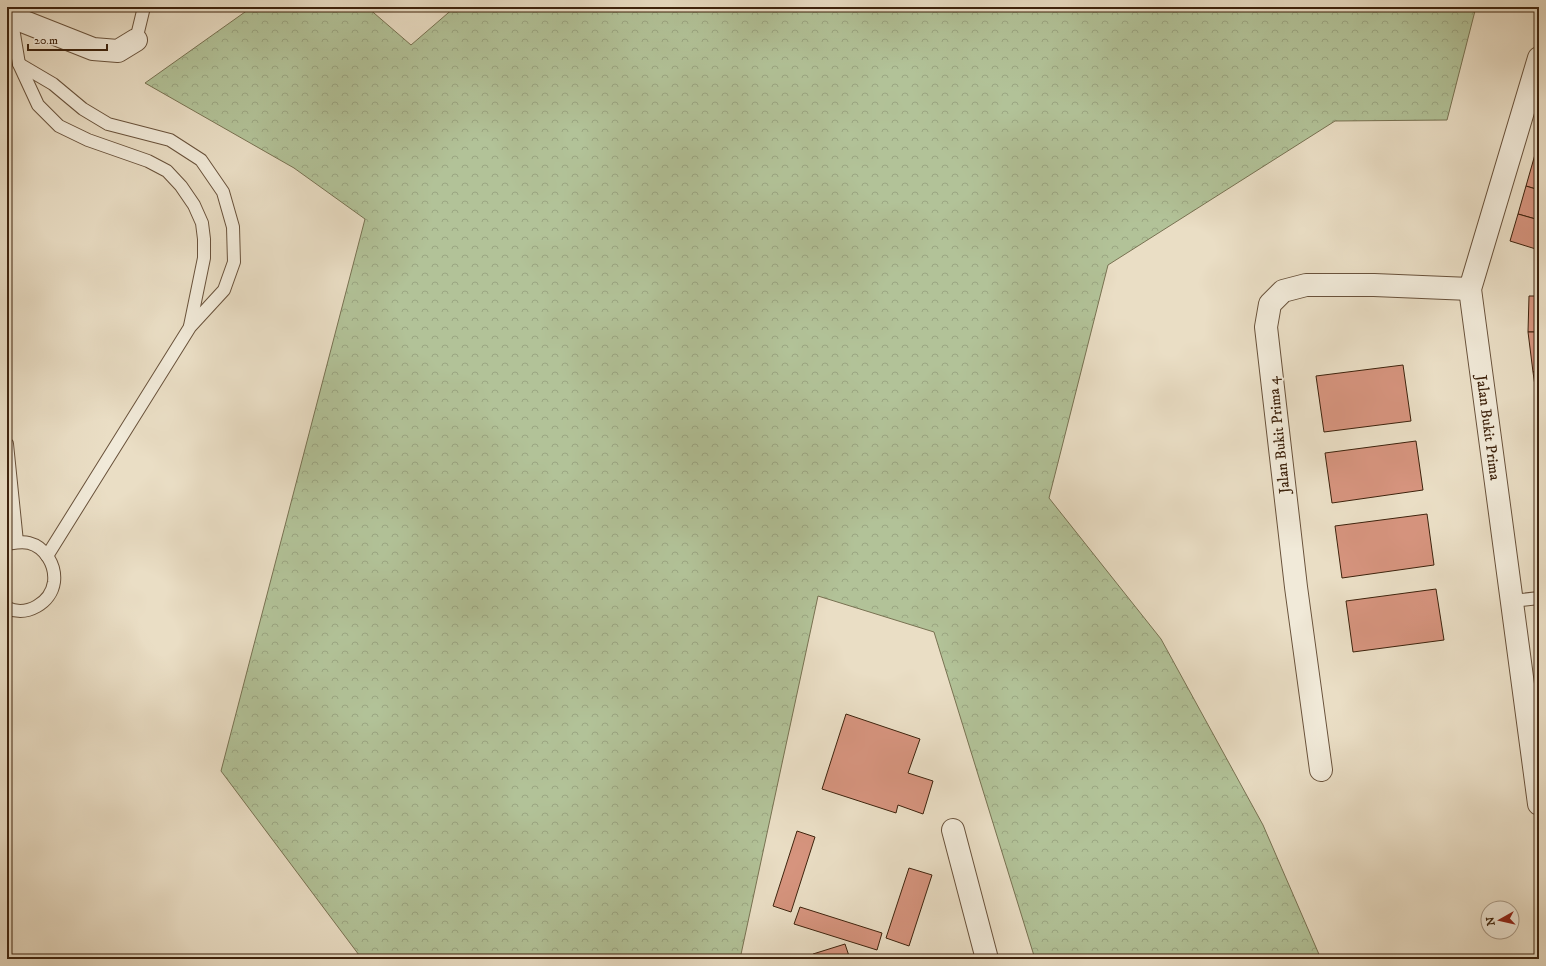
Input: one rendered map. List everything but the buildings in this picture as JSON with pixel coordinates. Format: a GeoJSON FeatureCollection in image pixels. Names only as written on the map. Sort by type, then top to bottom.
{"type":"FeatureCollection","features":[{"type":"Feature","properties":{"kind":"street"},"geometry":{"type":"LineString","coordinates":[[9,16],[94,49],[118,51],[136,40]]}},
{"type":"Feature","properties":{"kind":"street","name":"Jalan Bukit Prima"},"geometry":{"type":"LineString","coordinates":[[1539,58],[1470,289],[1539,804]]}},
{"type":"Feature","properties":{"kind":"street","name":"Jalan Bukit Prima 4"},"geometry":{"type":"LineString","coordinates":[[1321,770],[1296,587],[1266,327],[1270,304],[1283,291],[1306,285],[1374,285],[1470,289]]}},
{"type":"Feature","properties":{"kind":"street"},"geometry":{"type":"LineString","coordinates":[[953,830],[987,959]]}},
{"type":"Feature","properties":{"kind":"lane"},"geometry":{"type":"LineString","coordinates":[[136,40],[144,7]]}},
{"type":"Feature","properties":{"kind":"lane"},"geometry":{"type":"LineString","coordinates":[[9,16],[19,64],[38,105],[59,126],[88,140],[148,161],[167,171],[181,186],[194,205],[202,222],[204,258],[190,327]]}},
{"type":"Feature","properties":{"kind":"lane"},"geometry":{"type":"LineString","coordinates":[[19,64],[54,84],[83,109],[108,124],[170,140],[201,160],[223,192],[234,227],[234,262],[224,290],[190,327],[47,556]]}},
{"type":"Feature","properties":{"kind":"lane"},"geometry":{"type":"LineString","coordinates":[[7,444],[12,543],[29,543],[39,548],[47,556],[53,568],[54,582],[49,595],[40,605],[27,611],[13,611],[7,608]]}},
{"type":"Feature","properties":{"kind":"lane"},"geometry":{"type":"LineString","coordinates":[[1512,601],[1539,598]]}},
{"type":"Feature","properties":{"kind":"green space"},"geometry":{"type":"Polygon","coordinates":[[[252,7],[367,7],[411,45],[455,7],[1476,7],[1447,120],[1335,121],[1108,265],[1049,498],[1161,639],[1263,825],[1321,959],[1035,959],[934,632],[818,596],[740,959],[362,959],[221,771],[365,219],[294,168],[145,83],[252,7]]]}}]}
